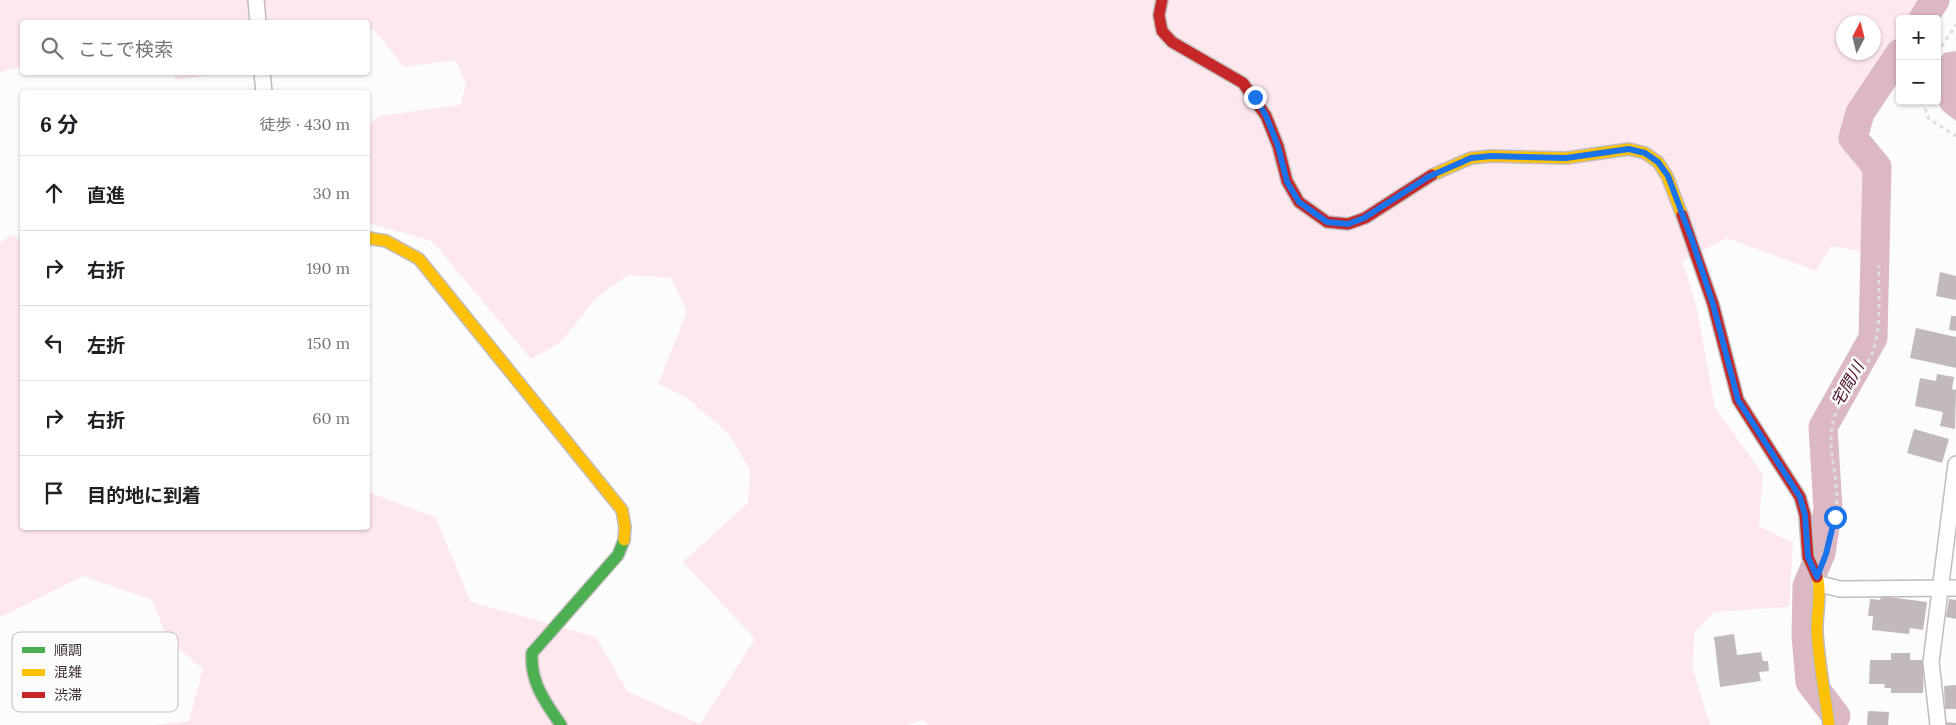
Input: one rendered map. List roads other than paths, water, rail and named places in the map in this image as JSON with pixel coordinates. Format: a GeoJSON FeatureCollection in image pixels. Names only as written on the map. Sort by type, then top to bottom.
{"type":"FeatureCollection","features":[{"type":"Feature","properties":{"kind":"street"},"geometry":{"type":"LineString","coordinates":[[256,0],[258,20]]}},
{"type":"Feature","properties":{"kind":"street"},"geometry":{"type":"LineString","coordinates":[[1162,0],[1159,15],[1162,31],[1172,42],[1243,83],[1266,116],[1278,146],[1287,182],[1299,202],[1327,222],[1348,224],[1364,218],[1428,177],[1471,158],[1491,156],[1566,158],[1629,149],[1645,153],[1658,162],[1668,176],[1692,240],[1713,304],[1738,400],[1800,497],[1805,515],[1808,557],[1819,580],[1817,633],[1828,725]]}},
{"type":"Feature","properties":{"kind":"street"},"geometry":{"type":"LineString","coordinates":[[262,75],[264,90]]}},
{"type":"Feature","properties":{"kind":"street"},"geometry":{"type":"LineString","coordinates":[[370,238],[386,241],[419,259],[622,510],[626,524],[624,542],[618,555],[532,653],[530,668],[541,698],[561,725]]}},
{"type":"Feature","properties":{"kind":"street"},"geometry":{"type":"LineString","coordinates":[[1938,725],[1931,662],[1956,464]]}},
{"type":"Feature","properties":{"kind":"street"},"geometry":{"type":"LineString","coordinates":[[1819,580],[1840,588],[1941,586],[1956,588]]}},
{"type":"Feature","properties":{"kind":"waterway","name":"宅間川"},"geometry":{"type":"LineString","coordinates":[[1926,15],[1935,0]]}},
{"type":"Feature","properties":{"kind":"waterway","name":"宅間川"},"geometry":{"type":"LineString","coordinates":[[1836,716],[1810,682],[1806,635],[1807,586],[1821,553],[1828,509],[1823,427],[1873,338],[1877,167],[1853,138],[1860,113],[1896,59]]}}]}
